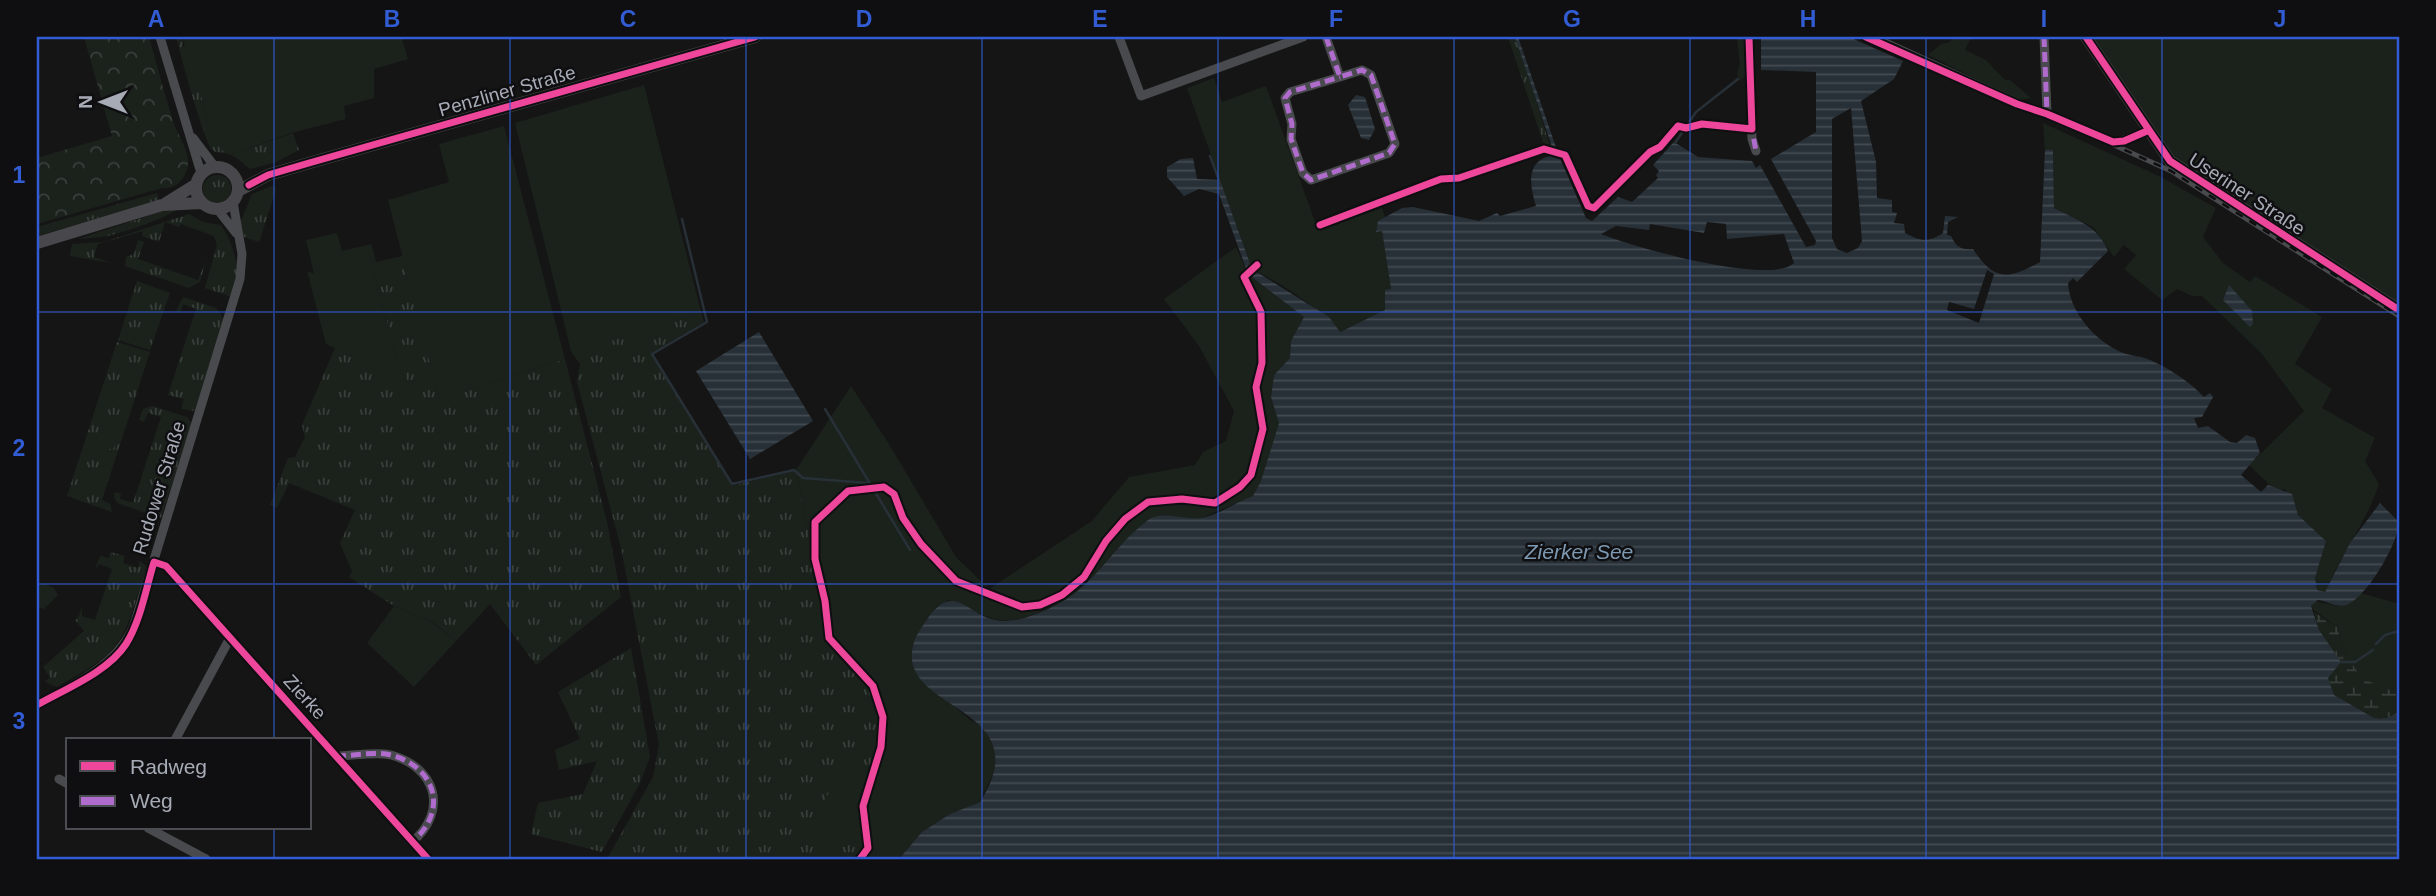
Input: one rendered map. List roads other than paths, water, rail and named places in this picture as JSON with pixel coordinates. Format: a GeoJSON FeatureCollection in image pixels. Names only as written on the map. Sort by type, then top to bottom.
{"type":"FeatureCollection","features":[{"type":"Feature","properties":{"kind":"main road","name":"Penzliner Straße"},"geometry":{"type":"LineString","coordinates":[[233,175],[268,175],[755,37]]}},
{"type":"Feature","properties":{"kind":"main road","name":"Useriner Straße"},"geometry":{"type":"LineString","coordinates":[[2086,37],[2147,131],[2170,161],[2183,172],[2399,310]]}},
{"type":"Feature","properties":{"kind":"main road"},"geometry":{"type":"LineString","coordinates":[[37,243],[162,205],[201,203],[218,210],[235,197],[233,175],[215,167],[162,205]]}},
{"type":"Feature","properties":{"kind":"main road","name":"Penzliner Straße"},"geometry":{"type":"LineString","coordinates":[[235,197],[268,175]]}},
{"type":"Feature","properties":{"kind":"main road"},"geometry":{"type":"LineString","coordinates":[[198,179],[201,203]]}},
{"type":"Feature","properties":{"kind":"street"},"geometry":{"type":"LineString","coordinates":[[160,37],[190,133],[198,179]]}},
{"type":"Feature","properties":{"kind":"street"},"geometry":{"type":"LineString","coordinates":[[1119,37],[1141,96],[1303,37]]}},
{"type":"Feature","properties":{"kind":"street"},"geometry":{"type":"LineString","coordinates":[[1326,37],[1340,77]]}},
{"type":"Feature","properties":{"kind":"street"},"geometry":{"type":"LineString","coordinates":[[1749,37],[1752,139],[1756,151]]}},
{"type":"Feature","properties":{"kind":"street"},"geometry":{"type":"LineString","coordinates":[[2044,37],[2047,114],[2116,143],[2147,131]]}},
{"type":"Feature","properties":{"kind":"street"},"geometry":{"type":"LineString","coordinates":[[1363,70],[1370,72],[1395,147],[1389,153],[1311,180],[1303,173],[1291,139],[1292,124],[1285,98],[1290,92],[1340,77],[1363,70]]}},
{"type":"Feature","properties":{"kind":"street"},"geometry":{"type":"LineString","coordinates":[[190,133],[215,167]]}},
{"type":"Feature","properties":{"kind":"street","name":"Rudower Straße"},"geometry":{"type":"LineString","coordinates":[[37,705],[106,664],[120,652],[134,625],[240,279],[242,254],[235,197]]}},
{"type":"Feature","properties":{"kind":"street"},"geometry":{"type":"LineString","coordinates":[[218,210],[238,237]]}},
{"type":"Feature","properties":{"kind":"street","name":"Zierke"},"geometry":{"type":"LineString","coordinates":[[154,562],[166,566],[428,859]]}},
{"type":"Feature","properties":{"kind":"street"},"geometry":{"type":"LineString","coordinates":[[176,738],[230,638]]}},
{"type":"Feature","properties":{"kind":"street"},"geometry":{"type":"LineString","coordinates":[[336,756],[389,754],[422,771],[433,796],[433,810],[426,828],[412,842]]}},
{"type":"Feature","properties":{"kind":"street"},"geometry":{"type":"LineString","coordinates":[[59,779],[66,783]]}},
{"type":"Feature","properties":{"kind":"street"},"geometry":{"type":"LineString","coordinates":[[152,830],[206,859]]}},
{"type":"Feature","properties":{"kind":"water","name":"Zierker See"},"geometry":{"type":"Polygon","coordinates":[[[1515,37],[1518,37],[1559,156],[1586,218],[1592,221],[1618,197],[1632,202],[1658,178],[1656,175],[1659,171],[1653,165],[1674,142],[1698,157],[1752,161],[1756,168],[1760,165],[1806,247],[1815,245],[1816,241],[1771,159],[1816,132],[1816,72],[1761,70],[1761,37],[1849,37],[1903,61],[1894,79],[1861,101],[1876,162],[1877,198],[1892,200],[1892,212],[1897,213],[1894,223],[1904,224],[1905,233],[1920,239],[1928,240],[1943,233],[1945,216],[1958,217],[1948,222],[1947,235],[1951,236],[1959,247],[1973,249],[1988,267],[2002,274],[2019,272],[2040,262],[2045,150],[2053,150],[2054,208],[2093,230],[2108,251],[2077,282],[2073,278],[2068,283],[2079,315],[2094,333],[2113,348],[2165,367],[2204,397],[2210,393],[2213,397],[2202,417],[2194,418],[2198,428],[2208,426],[2230,442],[2237,443],[2246,435],[2255,438],[2260,453],[2241,475],[2261,492],[2268,485],[2292,494],[2298,515],[2326,541],[2315,578],[2317,590],[2325,592],[2350,543],[2380,503],[2399,522],[2388,555],[2372,581],[2354,601],[2339,606],[2318,600],[2311,606],[2319,630],[2341,662],[2328,678],[2334,695],[2374,718],[2385,719],[2399,712],[2399,859],[899,859],[922,832],[950,814],[980,802],[994,770],[993,746],[982,727],[925,685],[914,668],[915,639],[937,607],[953,601],[1000,621],[1036,614],[1072,596],[1133,533],[1153,517],[1200,518],[1213,515],[1253,496],[1261,481],[1279,423],[1271,397],[1274,375],[1290,358],[1291,341],[1304,317],[1248,274],[1219,194],[1199,189],[1184,196],[1167,177],[1167,167],[1181,159],[1193,158],[1197,179],[1220,180],[1252,269],[1329,317],[1340,332],[1385,310],[1385,290],[1391,289],[1382,231],[1376,232],[1378,221],[1402,208],[1413,207],[1479,221],[1497,213],[1500,216],[1536,206],[1531,183],[1533,169],[1537,163],[1551,156],[1552,147],[1515,37]],[[1851,108],[1832,119],[1832,238],[1837,249],[1847,253],[1858,248],[1862,241],[1851,108]],[[1707,222],[1704,233],[1650,224],[1649,230],[1616,226],[1601,234],[1670,255],[1731,267],[1780,269],[1794,263],[1784,234],[1727,239],[1726,224],[1707,222]]]}},
{"type":"Feature","properties":{"kind":"water"},"geometry":{"type":"Polygon","coordinates":[[[1356,95],[1365,97],[1375,129],[1369,140],[1361,138],[1348,105],[1356,95]]]}},
{"type":"Feature","properties":{"kind":"water"},"geometry":{"type":"Polygon","coordinates":[[[2229,285],[2252,311],[2253,324],[2250,327],[2223,300],[2229,285]]]}},
{"type":"Feature","properties":{"kind":"water"},"geometry":{"type":"Polygon","coordinates":[[[759,332],[813,421],[750,459],[696,371],[759,332]]]}},
{"type":"Feature","properties":{"kind":"waterway"},"geometry":{"type":"LineString","coordinates":[[1675,143],[1696,112],[1738,79]]}},
{"type":"Feature","properties":{"kind":"waterway"},"geometry":{"type":"LineString","coordinates":[[1210,156],[1219,180]]}},
{"type":"Feature","properties":{"kind":"waterway"},"geometry":{"type":"LineString","coordinates":[[682,219],[707,322],[652,354],[732,484],[794,470],[803,478],[868,483]]}},
{"type":"Feature","properties":{"kind":"waterway"},"geometry":{"type":"LineString","coordinates":[[825,409],[910,550]]}},
{"type":"Feature","properties":{"kind":"waterway"},"geometry":{"type":"LineString","coordinates":[[2376,644],[2385,635],[2399,631]]}},
{"type":"Feature","properties":{"kind":"waterway"},"geometry":{"type":"LineString","coordinates":[[2341,662],[2355,662],[2373,650]]}},
{"type":"Feature","properties":{"kind":"railway"},"geometry":{"type":"LineString","coordinates":[[1877,37],[2171,171],[2399,316]]}}]}
